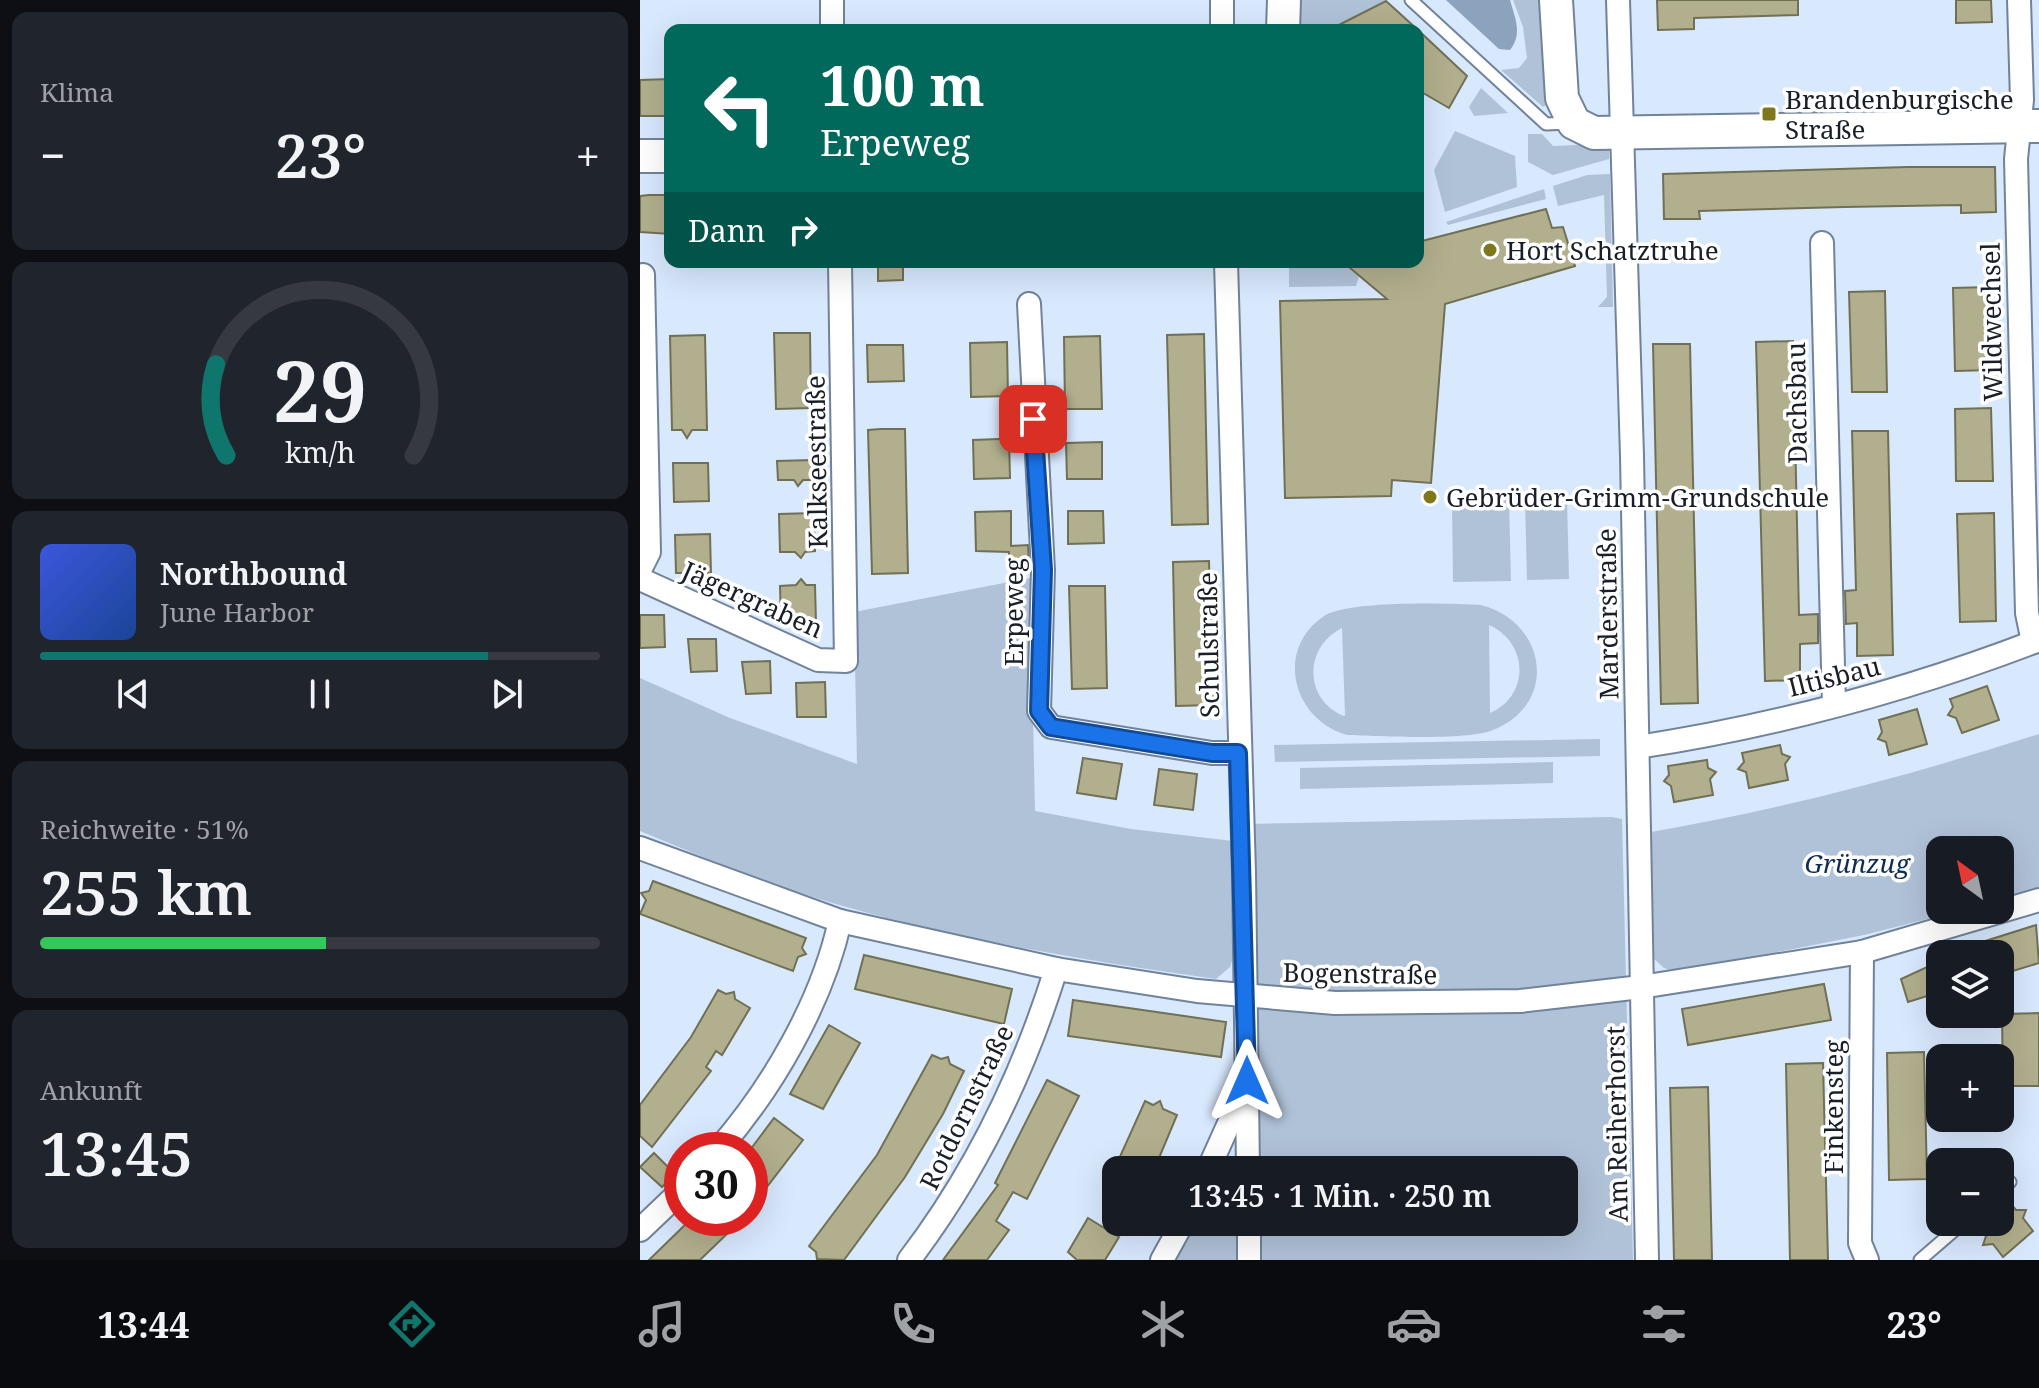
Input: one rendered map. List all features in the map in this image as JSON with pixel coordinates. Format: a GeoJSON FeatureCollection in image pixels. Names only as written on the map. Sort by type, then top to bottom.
{"type":"FeatureCollection","features":[{"type":"Feature","properties":{"kind":"street"},"geometry":{"type":"LineString","coordinates":[[832,0],[832,24]]}},
{"type":"Feature","properties":{"kind":"street"},"geometry":{"type":"LineString","coordinates":[[1222,0],[1222,24]]}},
{"type":"Feature","properties":{"kind":"street"},"geometry":{"type":"LineString","coordinates":[[1283,24],[1284,0]]}},
{"type":"Feature","properties":{"kind":"street"},"geometry":{"type":"LineString","coordinates":[[1556,0],[1562,98],[1574,123],[1594,133],[2029,127]]}},
{"type":"Feature","properties":{"kind":"street","name":"Marderstraße"},"geometry":{"type":"LineString","coordinates":[[1618,0],[1638,747],[1641,987]]}},
{"type":"Feature","properties":{"kind":"street","name":"Wildwechsel"},"geometry":{"type":"LineString","coordinates":[[2019,0],[2022,100],[2029,127],[2020,381],[2027,613],[2036,641]]}},
{"type":"Feature","properties":{"kind":"street"},"geometry":{"type":"LineString","coordinates":[[640,156],[664,156]]}},
{"type":"Feature","properties":{"kind":"street","name":"Dachsbau"},"geometry":{"type":"LineString","coordinates":[[1822,243],[1834,705]]}},
{"type":"Feature","properties":{"kind":"street","name":"Kalkseestraße"},"geometry":{"type":"LineString","coordinates":[[840,268],[846,661]]}},
{"type":"Feature","properties":{"kind":"street","name":"Schulstraße"},"geometry":{"type":"LineString","coordinates":[[1226,268],[1247,997],[1248,1156]]}},
{"type":"Feature","properties":{"kind":"street"},"geometry":{"type":"LineString","coordinates":[[640,570],[649,552],[643,275]]}},
{"type":"Feature","properties":{"kind":"street","name":"Erpeweg"},"geometry":{"type":"LineString","coordinates":[[1029,304],[1043,570],[1039,711],[1051,727],[1212,753],[1238,753]]}},
{"type":"Feature","properties":{"kind":"street","name":"Jägergraben"},"geometry":{"type":"LineString","coordinates":[[640,579],[818,660],[846,661]]}},
{"type":"Feature","properties":{"kind":"street","name":"Iltisbau"},"geometry":{"type":"LineString","coordinates":[[1638,747],[1727,734],[1925,682],[2036,641]]}},
{"type":"Feature","properties":{"kind":"street","name":"Bogenstraße"},"geometry":{"type":"LineString","coordinates":[[640,848],[840,921],[1056,969],[1247,997],[1335,1003],[1520,1001],[1641,987],[1862,952],[2039,900]]}},
{"type":"Feature","properties":{"kind":"street"},"geometry":{"type":"LineString","coordinates":[[730,1132],[784,1054],[831,961],[840,921]]}},
{"type":"Feature","properties":{"kind":"street","name":"Finkensteg"},"geometry":{"type":"LineString","coordinates":[[1862,952],[1860,1243],[1867,1260]]}},
{"type":"Feature","properties":{"kind":"street","name":"Rotdornstraße"},"geometry":{"type":"LineString","coordinates":[[909,1260],[950,1207],[977,1159],[1023,1066],[1056,969]]}},
{"type":"Feature","properties":{"kind":"street","name":"Am Reiherhorst"},"geometry":{"type":"LineString","coordinates":[[1641,987],[1647,1260]]}},
{"type":"Feature","properties":{"kind":"street"},"geometry":{"type":"LineString","coordinates":[[1214,1156],[1235,1110],[1247,1109]]}},
{"type":"Feature","properties":{"kind":"street"},"geometry":{"type":"LineString","coordinates":[[640,1230],[664,1207]]}},
{"type":"Feature","properties":{"kind":"street"},"geometry":{"type":"LineString","coordinates":[[1162,1260],[1175,1236]]}},
{"type":"Feature","properties":{"kind":"street"},"geometry":{"type":"LineString","coordinates":[[1249,1236],[1249,1260]]}},
{"type":"Feature","properties":{"kind":"lane"},"geometry":{"type":"LineString","coordinates":[[1411,0],[1546,124],[1574,123]]}},
{"type":"Feature","properties":{"kind":"lane"},"geometry":{"type":"LineString","coordinates":[[1920,1260],[1948,1236]]}},
{"type":"Feature","properties":{"kind":"green space"},"geometry":{"type":"Polygon","coordinates":[[[1301,0],[1386,0],[1340,24],[1295,24],[1301,0]]]}},
{"type":"Feature","properties":{"kind":"green space"},"geometry":{"type":"Polygon","coordinates":[[[1513,0],[1542,0],[1550,103],[1543,107],[1501,70],[1519,68],[1527,58],[1523,27],[1513,0]]]}},
{"type":"Feature","properties":{"kind":"green space"},"geometry":{"type":"Polygon","coordinates":[[[1481,88],[1508,113],[1474,116],[1469,107],[1481,88]]]}},
{"type":"Feature","properties":{"kind":"green space"},"geometry":{"type":"Polygon","coordinates":[[[1455,131],[1515,156],[1517,187],[1445,212],[1434,170],[1455,131]]]}},
{"type":"Feature","properties":{"kind":"green space"},"geometry":{"type":"Polygon","coordinates":[[[1528,134],[1542,134],[1553,146],[1600,144],[1609,150],[1609,159],[1553,175],[1528,162],[1528,134]]]}},
{"type":"Feature","properties":{"kind":"green space"},"geometry":{"type":"Polygon","coordinates":[[[1610,174],[1613,307],[1598,307],[1607,297],[1604,195],[1558,206],[1553,186],[1587,175],[1610,174]]]}},
{"type":"Feature","properties":{"kind":"green space"},"geometry":{"type":"Polygon","coordinates":[[[1544,189],[1546,199],[1448,225],[1446,222],[1544,189]]]}},
{"type":"Feature","properties":{"kind":"green space"},"geometry":{"type":"Polygon","coordinates":[[[1289,268],[1350,268],[1359,276],[1356,286],[1289,287],[1289,268]]]}},
{"type":"Feature","properties":{"kind":"green space"},"geometry":{"type":"Polygon","coordinates":[[[1525,498],[1567,498],[1569,579],[1527,580],[1525,498]]]}},
{"type":"Feature","properties":{"kind":"green space"},"geometry":{"type":"Polygon","coordinates":[[[1509,499],[1511,581],[1453,582],[1452,500],[1509,499]]]}},
{"type":"Feature","properties":{"kind":"green space"},"geometry":{"type":"Polygon","coordinates":[[[1030,578],[1035,811],[1131,829],[1233,841],[1235,951],[1230,967],[1216,979],[1014,946],[915,925],[772,883],[640,831],[640,678],[730,718],[857,764],[854,612],[1030,578]]]}},
{"type":"Feature","properties":{"kind":"green space"},"geometry":{"type":"Polygon","coordinates":[[[1376,605],[1481,605],[1503,614],[1520,628],[1531,645],[1536,664],[1536,684],[1528,702],[1514,718],[1493,730],[1463,736],[1347,735],[1328,727],[1303,700],[1296,683],[1295,665],[1299,647],[1308,630],[1324,616],[1354,607],[1376,605]],[[1489,625],[1490,713],[1513,694],[1520,669],[1511,643],[1489,625]],[[1342,628],[1321,647],[1313,673],[1321,698],[1344,716],[1345,715],[1342,628]]]}},
{"type":"Feature","properties":{"kind":"green space","name":"Grünzug"},"geometry":{"type":"Polygon","coordinates":[[[2039,734],[2039,890],[2014,896],[2014,836],[1926,836],[1926,919],[1864,935],[1676,972],[1664,968],[1653,958],[1646,833],[1746,814],[1942,764],[2039,734]]]}},
{"type":"Feature","properties":{"kind":"green space"},"geometry":{"type":"Polygon","coordinates":[[[1600,739],[1600,756],[1275,762],[1274,745],[1600,739]]]}},
{"type":"Feature","properties":{"kind":"green space"},"geometry":{"type":"Polygon","coordinates":[[[1553,762],[1553,783],[1300,789],[1300,768],[1553,762]]]}},
{"type":"Feature","properties":{"kind":"green space"},"geometry":{"type":"Polygon","coordinates":[[[1622,819],[1633,1260],[1261,1260],[1260,1236],[1578,1236],[1578,1156],[1258,1156],[1249,824],[1622,819]]]}},
{"type":"Feature","properties":{"kind":"green space"},"geometry":{"type":"Polygon","coordinates":[[[1188,1236],[1241,1236],[1242,1260],[1175,1260],[1188,1236]]]}},
{"type":"Feature","properties":{"kind":"shaded area"},"geometry":{"type":"Polygon","coordinates":[[[1446,0],[1510,0],[1517,32],[1510,50],[1499,49],[1446,0]]]}},
{"type":"Feature","properties":{"kind":"building"},"geometry":{"type":"Polygon","coordinates":[[[1657,0],[1798,0],[1798,15],[1694,18],[1694,29],[1658,30],[1657,0]]]}},
{"type":"Feature","properties":{"kind":"building"},"geometry":{"type":"Polygon","coordinates":[[[1956,0],[1991,0],[1992,22],[1956,23],[1956,0]]]}},
{"type":"Feature","properties":{"kind":"building"},"geometry":{"type":"Polygon","coordinates":[[[1386,1],[1411,24],[1341,24],[1386,1]]]}},
{"type":"Feature","properties":{"kind":"building"},"geometry":{"type":"Polygon","coordinates":[[[1424,36],[1467,76],[1449,108],[1424,93],[1424,36]]]}},
{"type":"Feature","properties":{"kind":"building"},"geometry":{"type":"Polygon","coordinates":[[[664,79],[664,116],[640,116],[640,80],[664,79]]]}},
{"type":"Feature","properties":{"kind":"building"},"geometry":{"type":"Polygon","coordinates":[[[1995,167],[1996,212],[1961,213],[1961,205],[1844,207],[1699,211],[1700,219],[1664,219],[1663,174],[1995,167]]]}},
{"type":"Feature","properties":{"kind":"building"},"geometry":{"type":"Polygon","coordinates":[[[664,195],[664,234],[640,232],[640,196],[664,195]]]}},
{"type":"Feature","properties":{"kind":"building"},"geometry":{"type":"Polygon","coordinates":[[[1546,209],[1552,228],[1563,227],[1575,266],[1445,304],[1431,483],[1392,480],[1391,496],[1285,498],[1280,301],[1387,299],[1350,268],[1424,268],[1424,240],[1546,209]]]}},
{"type":"Feature","properties":{"kind":"building"},"geometry":{"type":"Polygon","coordinates":[[[878,268],[903,268],[903,280],[878,281],[878,268]]]}},
{"type":"Feature","properties":{"kind":"building"},"geometry":{"type":"Polygon","coordinates":[[[1989,287],[1989,308],[1986,308],[1991,370],[1955,371],[1953,288],[1989,287]]]}},
{"type":"Feature","properties":{"kind":"building"},"geometry":{"type":"Polygon","coordinates":[[[1885,291],[1887,392],[1852,392],[1849,292],[1885,291]]]}},
{"type":"Feature","properties":{"kind":"building"},"geometry":{"type":"Polygon","coordinates":[[[774,333],[810,333],[811,408],[776,409],[774,333]]]}},
{"type":"Feature","properties":{"kind":"building"},"geometry":{"type":"Polygon","coordinates":[[[1204,334],[1208,524],[1172,525],[1167,335],[1204,334]]]}},
{"type":"Feature","properties":{"kind":"building"},"geometry":{"type":"Polygon","coordinates":[[[705,335],[707,430],[692,430],[687,438],[682,430],[672,430],[670,336],[705,335]]]}},
{"type":"Feature","properties":{"kind":"building"},"geometry":{"type":"Polygon","coordinates":[[[1100,336],[1102,409],[1065,409],[1064,337],[1100,336]]]}},
{"type":"Feature","properties":{"kind":"building"},"geometry":{"type":"Polygon","coordinates":[[[1793,341],[1799,615],[1818,614],[1818,643],[1800,644],[1800,680],[1765,681],[1756,342],[1793,341]]]}},
{"type":"Feature","properties":{"kind":"building"},"geometry":{"type":"Polygon","coordinates":[[[1007,342],[1008,396],[971,397],[970,343],[1007,342]]]}},
{"type":"Feature","properties":{"kind":"building"},"geometry":{"type":"Polygon","coordinates":[[[1653,344],[1690,344],[1698,703],[1661,704],[1653,344]]]}},
{"type":"Feature","properties":{"kind":"building"},"geometry":{"type":"Polygon","coordinates":[[[867,345],[903,345],[904,381],[868,382],[867,345]]]}},
{"type":"Feature","properties":{"kind":"building"},"geometry":{"type":"Polygon","coordinates":[[[1991,408],[1993,481],[1956,481],[1955,409],[1991,408]]]}},
{"type":"Feature","properties":{"kind":"building"},"geometry":{"type":"Polygon","coordinates":[[[905,429],[908,573],[872,574],[868,430],[905,429]]]}},
{"type":"Feature","properties":{"kind":"building"},"geometry":{"type":"Polygon","coordinates":[[[1852,431],[1888,431],[1893,655],[1857,656],[1857,623],[1846,624],[1845,591],[1856,590],[1852,431]]]}},
{"type":"Feature","properties":{"kind":"building"},"geometry":{"type":"Polygon","coordinates":[[[1009,439],[1010,478],[974,479],[973,440],[1009,439]]]}},
{"type":"Feature","properties":{"kind":"building"},"geometry":{"type":"Polygon","coordinates":[[[1102,442],[1102,479],[1067,479],[1066,443],[1102,442]]]}},
{"type":"Feature","properties":{"kind":"building"},"geometry":{"type":"Polygon","coordinates":[[[812,460],[813,480],[803,480],[798,486],[794,480],[778,480],[777,461],[812,460]]]}},
{"type":"Feature","properties":{"kind":"building"},"geometry":{"type":"Polygon","coordinates":[[[673,463],[708,463],[709,501],[674,502],[673,463]]]}},
{"type":"Feature","properties":{"kind":"building"},"geometry":{"type":"Polygon","coordinates":[[[1011,511],[1011,546],[1028,545],[1029,565],[1009,565],[1009,552],[976,551],[975,512],[1011,511]]]}},
{"type":"Feature","properties":{"kind":"building"},"geometry":{"type":"Polygon","coordinates":[[[1068,511],[1103,511],[1104,543],[1068,544],[1068,511]]]}},
{"type":"Feature","properties":{"kind":"building"},"geometry":{"type":"Polygon","coordinates":[[[814,513],[815,551],[805,552],[801,558],[795,552],[780,552],[779,514],[814,513]]]}},
{"type":"Feature","properties":{"kind":"building"},"geometry":{"type":"Polygon","coordinates":[[[1994,513],[1996,621],[1960,622],[1957,514],[1994,513]]]}},
{"type":"Feature","properties":{"kind":"building"},"geometry":{"type":"Polygon","coordinates":[[[710,534],[711,573],[695,573],[690,580],[685,573],[676,573],[675,535],[710,534]]]}},
{"type":"Feature","properties":{"kind":"building"},"geometry":{"type":"Polygon","coordinates":[[[1209,561],[1213,705],[1176,706],[1173,562],[1209,561]]]}},
{"type":"Feature","properties":{"kind":"building"},"geometry":{"type":"Polygon","coordinates":[[[801,579],[806,585],[815,585],[816,623],[807,623],[802,629],[797,624],[781,624],[780,586],[796,585],[801,579]]]}},
{"type":"Feature","properties":{"kind":"building"},"geometry":{"type":"Polygon","coordinates":[[[1069,586],[1105,586],[1107,688],[1072,689],[1069,586]]]}},
{"type":"Feature","properties":{"kind":"building"},"geometry":{"type":"Polygon","coordinates":[[[640,615],[664,615],[665,647],[640,648],[640,615]]]}},
{"type":"Feature","properties":{"kind":"building"},"geometry":{"type":"Polygon","coordinates":[[[688,639],[716,639],[717,671],[691,672],[688,639]]]}},
{"type":"Feature","properties":{"kind":"building"},"geometry":{"type":"Polygon","coordinates":[[[770,661],[771,693],[746,694],[742,662],[770,661]]]}},
{"type":"Feature","properties":{"kind":"building"},"geometry":{"type":"Polygon","coordinates":[[[825,682],[826,717],[797,717],[796,683],[825,682]]]}},
{"type":"Feature","properties":{"kind":"building"},"geometry":{"type":"Polygon","coordinates":[[[1987,686],[1999,720],[1962,733],[1956,718],[1948,715],[1953,707],[1950,699],[1987,686]]]}},
{"type":"Feature","properties":{"kind":"building"},"geometry":{"type":"Polygon","coordinates":[[[1917,709],[1927,744],[1889,755],[1886,742],[1878,739],[1882,732],[1879,720],[1917,709]]]}},
{"type":"Feature","properties":{"kind":"building"},"geometry":{"type":"Polygon","coordinates":[[[1780,745],[1782,754],[1790,757],[1785,764],[1788,780],[1749,788],[1746,772],[1738,769],[1744,762],[1742,753],[1780,745]]]}},
{"type":"Feature","properties":{"kind":"building"},"geometry":{"type":"Polygon","coordinates":[[[1083,758],[1122,764],[1116,799],[1077,793],[1083,758]]]}},
{"type":"Feature","properties":{"kind":"building"},"geometry":{"type":"Polygon","coordinates":[[[1707,760],[1708,768],[1716,772],[1710,779],[1713,795],[1674,802],[1671,786],[1664,781],[1669,775],[1668,766],[1707,760]]]}},
{"type":"Feature","properties":{"kind":"building"},"geometry":{"type":"Polygon","coordinates":[[[1159,769],[1197,774],[1193,810],[1154,805],[1159,769]]]}},
{"type":"Feature","properties":{"kind":"building"},"geometry":{"type":"Polygon","coordinates":[[[653,881],[806,938],[802,948],[806,954],[798,957],[793,971],[640,914],[646,900],[641,893],[649,891],[653,881]]]}},
{"type":"Feature","properties":{"kind":"building"},"geometry":{"type":"Polygon","coordinates":[[[2036,925],[2039,963],[2014,971],[2014,940],[1988,940],[2036,925]]]}},
{"type":"Feature","properties":{"kind":"building"},"geometry":{"type":"Polygon","coordinates":[[[864,955],[1012,989],[1004,1024],[855,989],[864,955]]]}},
{"type":"Feature","properties":{"kind":"building"},"geometry":{"type":"Polygon","coordinates":[[[1926,967],[1926,996],[1908,1002],[1901,979],[1926,967]]]}},
{"type":"Feature","properties":{"kind":"building"},"geometry":{"type":"Polygon","coordinates":[[[1824,984],[1831,1020],[1688,1045],[1682,1009],[1824,984]]]}},
{"type":"Feature","properties":{"kind":"building"},"geometry":{"type":"Polygon","coordinates":[[[718,990],[726,994],[734,992],[735,999],[750,1008],[722,1055],[716,1051],[706,1067],[711,1071],[652,1147],[640,1136],[640,1105],[691,1037],[718,990]]]}},
{"type":"Feature","properties":{"kind":"building"},"geometry":{"type":"Polygon","coordinates":[[[1073,1000],[1226,1022],[1221,1057],[1068,1036],[1073,1000]]]}},
{"type":"Feature","properties":{"kind":"building"},"geometry":{"type":"Polygon","coordinates":[[[2039,1013],[2039,1086],[2014,1086],[2014,1044],[2002,1044],[2002,1028],[2014,1028],[2014,1014],[2039,1013]]]}},
{"type":"Feature","properties":{"kind":"building"},"geometry":{"type":"Polygon","coordinates":[[[829,1025],[860,1043],[823,1109],[790,1094],[829,1025]]]}},
{"type":"Feature","properties":{"kind":"building"},"geometry":{"type":"Polygon","coordinates":[[[1924,1052],[1926,1179],[1889,1180],[1887,1053],[1924,1052]]]}},
{"type":"Feature","properties":{"kind":"building"},"geometry":{"type":"Polygon","coordinates":[[[932,1055],[941,1059],[948,1057],[950,1064],[964,1071],[943,1114],[905,1177],[844,1260],[817,1259],[816,1252],[809,1246],[877,1155],[932,1055]]]}},
{"type":"Feature","properties":{"kind":"building"},"geometry":{"type":"Polygon","coordinates":[[[1823,1063],[1828,1260],[1790,1260],[1786,1064],[1823,1063]]]}},
{"type":"Feature","properties":{"kind":"building"},"geometry":{"type":"Polygon","coordinates":[[[1047,1080],[1079,1096],[1027,1199],[1013,1192],[996,1221],[1009,1230],[987,1260],[943,1260],[998,1185],[995,1183],[1047,1080]]]}},
{"type":"Feature","properties":{"kind":"building"},"geometry":{"type":"Polygon","coordinates":[[[1708,1087],[1712,1260],[1674,1260],[1670,1088],[1708,1087]]]}},
{"type":"Feature","properties":{"kind":"building"},"geometry":{"type":"Polygon","coordinates":[[[1145,1101],[1153,1105],[1160,1101],[1163,1109],[1177,1115],[1160,1156],[1120,1156],[1145,1101]]]}},
{"type":"Feature","properties":{"kind":"building"},"geometry":{"type":"Polygon","coordinates":[[[774,1118],[803,1140],[768,1186],[768,1132],[764,1132],[774,1118]]]}},
{"type":"Feature","properties":{"kind":"building"},"geometry":{"type":"Polygon","coordinates":[[[654,1153],[664,1163],[664,1185],[662,1187],[640,1167],[654,1153]]]}},
{"type":"Feature","properties":{"kind":"building"},"geometry":{"type":"Polygon","coordinates":[[[2014,1208],[2026,1210],[2023,1218],[2033,1231],[2003,1257],[1993,1244],[1983,1245],[1986,1236],[2014,1236],[2014,1208]]]}},
{"type":"Feature","properties":{"kind":"building"},"geometry":{"type":"Polygon","coordinates":[[[1088,1218],[1102,1227],[1102,1236],[1119,1237],[1105,1260],[1077,1260],[1068,1252],[1088,1218]]]}},
{"type":"Feature","properties":{"kind":"building"},"geometry":{"type":"Polygon","coordinates":[[[674,1236],[725,1236],[700,1260],[649,1260],[674,1236]]]}},
{"type":"Feature","properties":{"kind":"place","name":"Brandenburgische Straße"},"geometry":{"type":"Point","coordinates":[1769,114]}},
{"type":"Feature","properties":{"kind":"place","name":"Hort Schatztruhe"},"geometry":{"type":"Point","coordinates":[1490,250]}},
{"type":"Feature","properties":{"kind":"place","name":"Gebrüder-Grimm-Grundschule"},"geometry":{"type":"Point","coordinates":[1430,497]}},
{"type":"Feature","properties":{"kind":"route"},"geometry":{"type":"LineString","coordinates":[[1033,419],[1043,570],[1039,711],[1051,727],[1212,753],[1238,753],[1244,873],[1247,1081]]}}]}
